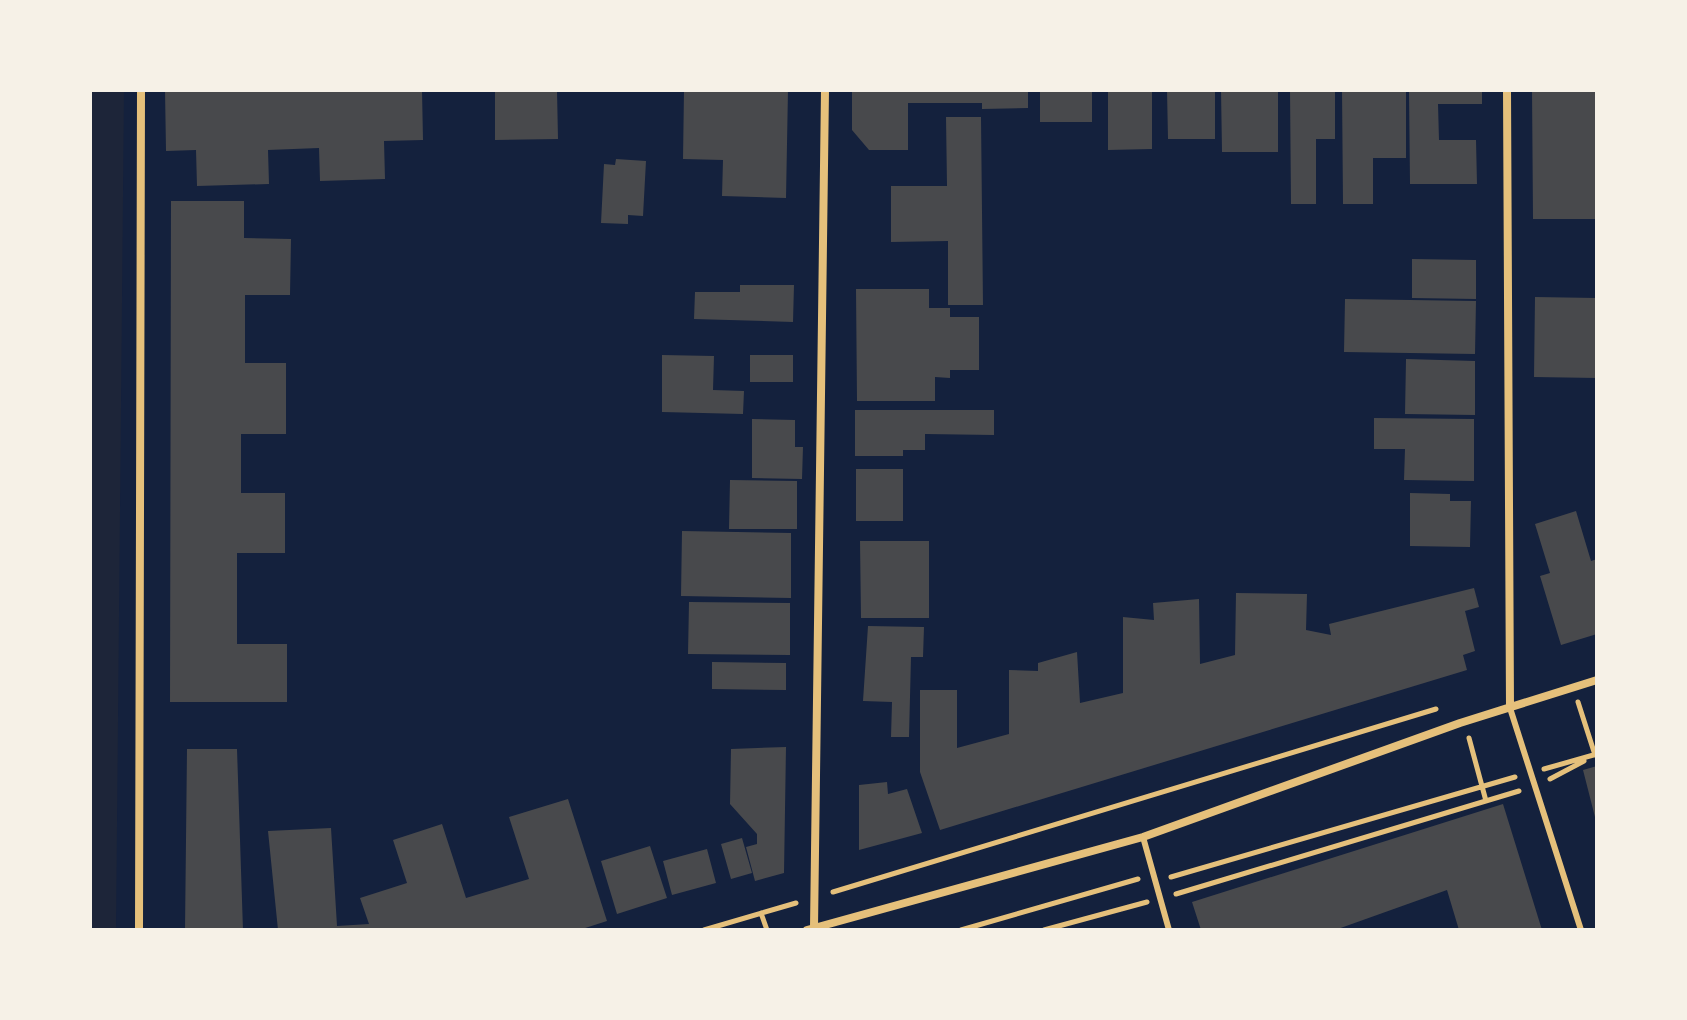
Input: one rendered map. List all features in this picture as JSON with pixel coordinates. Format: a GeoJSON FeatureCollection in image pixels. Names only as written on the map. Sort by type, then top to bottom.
{"type":"FeatureCollection","features":[{"type":"Feature","properties":{"kind":"street"},"geometry":{"type":"LineString","coordinates":[[139,930],[141,90]]}},
{"type":"Feature","properties":{"kind":"street"},"geometry":{"type":"LineString","coordinates":[[825,90],[814,897],[810,929],[1143,837],[1464,722],[1597,680]]}},
{"type":"Feature","properties":{"kind":"street"},"geometry":{"type":"LineString","coordinates":[[1507,90],[1510,708]]}},
{"type":"Feature","properties":{"kind":"lane"},"geometry":{"type":"LineString","coordinates":[[1510,708],[1533,772],[1581,930]]}},
{"type":"Feature","properties":{"kind":"lane"},"geometry":{"type":"LineString","coordinates":[[1143,837],[1169,930]]}},
{"type":"Feature","properties":{"kind":"path"},"geometry":{"type":"LineString","coordinates":[[1573,687],[1596,754]]}},
{"type":"Feature","properties":{"kind":"path"},"geometry":{"type":"LineString","coordinates":[[704,930],[1444,707]]}},
{"type":"Feature","properties":{"kind":"path"},"geometry":{"type":"LineString","coordinates":[[1464,722],[1486,801]]}},
{"type":"Feature","properties":{"kind":"path"},"geometry":{"type":"LineString","coordinates":[[961,930],[1141,878],[1168,878],[1596,754]]}},
{"type":"Feature","properties":{"kind":"path"},"geometry":{"type":"LineString","coordinates":[[1044,930],[1537,786],[1596,754]]}},
{"type":"Feature","properties":{"kind":"path"},"geometry":{"type":"LineString","coordinates":[[761,913],[767,930]]}},
{"type":"Feature","properties":{"kind":"shaded area"},"geometry":{"type":"Polygon","coordinates":[[[90,90],[124,90],[116,930],[90,930],[90,90]]]}},
{"type":"Feature","properties":{"kind":"building"},"geometry":{"type":"Polygon","coordinates":[[[165,90],[422,90],[423,140],[384,141],[385,179],[320,181],[319,148],[268,150],[269,184],[197,186],[196,150],[166,151],[165,90]]]}},
{"type":"Feature","properties":{"kind":"building"},"geometry":{"type":"Polygon","coordinates":[[[495,90],[557,90],[558,139],[495,140],[495,90]]]}},
{"type":"Feature","properties":{"kind":"building"},"geometry":{"type":"Polygon","coordinates":[[[684,90],[788,90],[786,198],[722,196],[723,160],[683,159],[684,90]]]}},
{"type":"Feature","properties":{"kind":"building"},"geometry":{"type":"Polygon","coordinates":[[[852,90],[1028,90],[1028,108],[982,109],[982,103],[908,103],[908,150],[869,150],[852,130],[852,90]]]}},
{"type":"Feature","properties":{"kind":"building"},"geometry":{"type":"Polygon","coordinates":[[[1040,90],[1092,90],[1092,122],[1040,122],[1040,90]]]}},
{"type":"Feature","properties":{"kind":"building"},"geometry":{"type":"Polygon","coordinates":[[[1108,90],[1152,90],[1152,149],[1108,150],[1108,90]]]}},
{"type":"Feature","properties":{"kind":"building"},"geometry":{"type":"Polygon","coordinates":[[[1167,90],[1215,90],[1215,139],[1168,139],[1167,90]]]}},
{"type":"Feature","properties":{"kind":"building"},"geometry":{"type":"Polygon","coordinates":[[[1221,90],[1278,90],[1278,152],[1222,152],[1221,90]]]}},
{"type":"Feature","properties":{"kind":"building"},"geometry":{"type":"Polygon","coordinates":[[[1290,90],[1335,90],[1335,139],[1316,139],[1316,204],[1291,204],[1290,90]]]}},
{"type":"Feature","properties":{"kind":"building"},"geometry":{"type":"Polygon","coordinates":[[[1342,90],[1406,90],[1406,158],[1373,158],[1373,204],[1343,204],[1342,90]]]}},
{"type":"Feature","properties":{"kind":"building"},"geometry":{"type":"Polygon","coordinates":[[[1409,90],[1482,90],[1482,104],[1438,104],[1439,140],[1476,140],[1477,184],[1410,184],[1409,90]]]}},
{"type":"Feature","properties":{"kind":"building"},"geometry":{"type":"Polygon","coordinates":[[[1532,90],[1597,90],[1597,219],[1533,219],[1532,90]]]}},
{"type":"Feature","properties":{"kind":"building"},"geometry":{"type":"Polygon","coordinates":[[[946,117],[981,117],[983,305],[948,305],[948,241],[891,242],[891,186],[947,186],[946,117]]]}},
{"type":"Feature","properties":{"kind":"building"},"geometry":{"type":"Polygon","coordinates":[[[616,159],[646,161],[643,216],[628,215],[628,224],[601,223],[604,164],[615,165],[616,159]]]}},
{"type":"Feature","properties":{"kind":"building"},"geometry":{"type":"Polygon","coordinates":[[[171,201],[244,201],[244,238],[291,239],[290,295],[245,295],[245,363],[286,363],[286,434],[241,434],[241,493],[285,493],[285,553],[237,553],[237,644],[287,644],[287,702],[170,702],[171,201]]]}},
{"type":"Feature","properties":{"kind":"building"},"geometry":{"type":"Polygon","coordinates":[[[1412,259],[1476,260],[1476,299],[1412,298],[1412,259]]]}},
{"type":"Feature","properties":{"kind":"building"},"geometry":{"type":"Polygon","coordinates":[[[740,285],[794,285],[793,322],[694,319],[695,292],[740,292],[740,285]]]}},
{"type":"Feature","properties":{"kind":"building"},"geometry":{"type":"Polygon","coordinates":[[[856,289],[929,289],[929,308],[950,308],[950,317],[979,317],[979,370],[950,370],[950,378],[935,377],[935,401],[857,401],[856,289]]]}},
{"type":"Feature","properties":{"kind":"building"},"geometry":{"type":"Polygon","coordinates":[[[1535,297],[1597,298],[1597,378],[1534,377],[1535,297]]]}},
{"type":"Feature","properties":{"kind":"building"},"geometry":{"type":"Polygon","coordinates":[[[1345,299],[1476,301],[1475,354],[1344,352],[1345,299]]]}},
{"type":"Feature","properties":{"kind":"building"},"geometry":{"type":"Polygon","coordinates":[[[662,355],[714,356],[713,390],[744,391],[743,414],[662,412],[662,355]]]}},
{"type":"Feature","properties":{"kind":"building"},"geometry":{"type":"Polygon","coordinates":[[[750,355],[793,355],[793,382],[750,382],[750,355]]]}},
{"type":"Feature","properties":{"kind":"building"},"geometry":{"type":"Polygon","coordinates":[[[1406,359],[1475,361],[1475,415],[1405,414],[1406,359]]]}},
{"type":"Feature","properties":{"kind":"building"},"geometry":{"type":"Polygon","coordinates":[[[855,410],[994,410],[994,435],[925,434],[925,450],[903,450],[903,456],[855,456],[855,410]]]}},
{"type":"Feature","properties":{"kind":"building"},"geometry":{"type":"Polygon","coordinates":[[[1374,418],[1474,419],[1474,481],[1404,480],[1405,449],[1374,449],[1374,418]]]}},
{"type":"Feature","properties":{"kind":"building"},"geometry":{"type":"Polygon","coordinates":[[[752,419],[795,420],[795,447],[803,447],[802,479],[752,478],[752,419]]]}},
{"type":"Feature","properties":{"kind":"building"},"geometry":{"type":"Polygon","coordinates":[[[856,469],[903,469],[903,521],[856,521],[856,469]]]}},
{"type":"Feature","properties":{"kind":"building"},"geometry":{"type":"Polygon","coordinates":[[[730,480],[797,481],[797,529],[729,529],[730,480]]]}},
{"type":"Feature","properties":{"kind":"building"},"geometry":{"type":"Polygon","coordinates":[[[1410,493],[1450,494],[1450,501],[1471,501],[1470,547],[1410,546],[1410,493]]]}},
{"type":"Feature","properties":{"kind":"building"},"geometry":{"type":"Polygon","coordinates":[[[1576,511],[1591,561],[1597,559],[1597,634],[1561,645],[1540,576],[1550,573],[1535,524],[1576,511]]]}},
{"type":"Feature","properties":{"kind":"building"},"geometry":{"type":"Polygon","coordinates":[[[682,531],[791,533],[791,598],[681,596],[682,531]]]}},
{"type":"Feature","properties":{"kind":"building"},"geometry":{"type":"Polygon","coordinates":[[[860,541],[929,541],[929,618],[861,618],[860,541]]]}},
{"type":"Feature","properties":{"kind":"building"},"geometry":{"type":"Polygon","coordinates":[[[1474,588],[1479,607],[1465,611],[1475,651],[1463,655],[1467,670],[940,830],[920,772],[920,690],[957,690],[957,748],[1009,734],[1009,670],[1038,671],[1038,663],[1077,652],[1080,703],[1123,693],[1123,617],[1154,620],[1153,603],[1199,599],[1200,664],[1235,655],[1236,593],[1307,594],[1306,630],[1331,635],[1329,624],[1474,588]]]}},
{"type":"Feature","properties":{"kind":"building"},"geometry":{"type":"Polygon","coordinates":[[[689,602],[790,603],[790,655],[688,654],[689,602]]]}},
{"type":"Feature","properties":{"kind":"building"},"geometry":{"type":"Polygon","coordinates":[[[868,626],[924,627],[923,657],[911,657],[909,737],[891,737],[892,702],[863,701],[868,626]]]}},
{"type":"Feature","properties":{"kind":"building"},"geometry":{"type":"Polygon","coordinates":[[[712,662],[786,663],[786,690],[712,689],[712,662]]]}},
{"type":"Feature","properties":{"kind":"building"},"geometry":{"type":"Polygon","coordinates":[[[786,747],[784,873],[755,881],[746,847],[757,844],[757,834],[730,804],[731,749],[786,747]]]}},
{"type":"Feature","properties":{"kind":"building"},"geometry":{"type":"Polygon","coordinates":[[[187,749],[237,749],[243,930],[185,930],[187,749]]]}},
{"type":"Feature","properties":{"kind":"building"},"geometry":{"type":"Polygon","coordinates":[[[1597,766],[1597,821],[1596,821],[1583,770],[1597,766]]]}},
{"type":"Feature","properties":{"kind":"building"},"geometry":{"type":"Polygon","coordinates":[[[887,782],[888,794],[907,789],[922,833],[859,850],[859,785],[887,782]]]}},
{"type":"Feature","properties":{"kind":"building"},"geometry":{"type":"Polygon","coordinates":[[[568,799],[607,921],[579,930],[278,930],[268,831],[331,828],[337,926],[369,924],[360,898],[407,883],[393,840],[442,824],[466,898],[529,879],[509,817],[568,799]]]}},
{"type":"Feature","properties":{"kind":"building"},"geometry":{"type":"Polygon","coordinates":[[[1503,804],[1542,930],[1459,930],[1447,890],[1335,930],[1201,930],[1192,902],[1503,804]]]}},
{"type":"Feature","properties":{"kind":"building"},"geometry":{"type":"Polygon","coordinates":[[[742,838],[752,873],[731,879],[721,844],[742,838]]]}},
{"type":"Feature","properties":{"kind":"building"},"geometry":{"type":"Polygon","coordinates":[[[650,846],[667,898],[617,914],[601,861],[650,846]]]}},
{"type":"Feature","properties":{"kind":"building"},"geometry":{"type":"Polygon","coordinates":[[[707,849],[716,883],[672,895],[663,861],[707,849]]]}}]}
